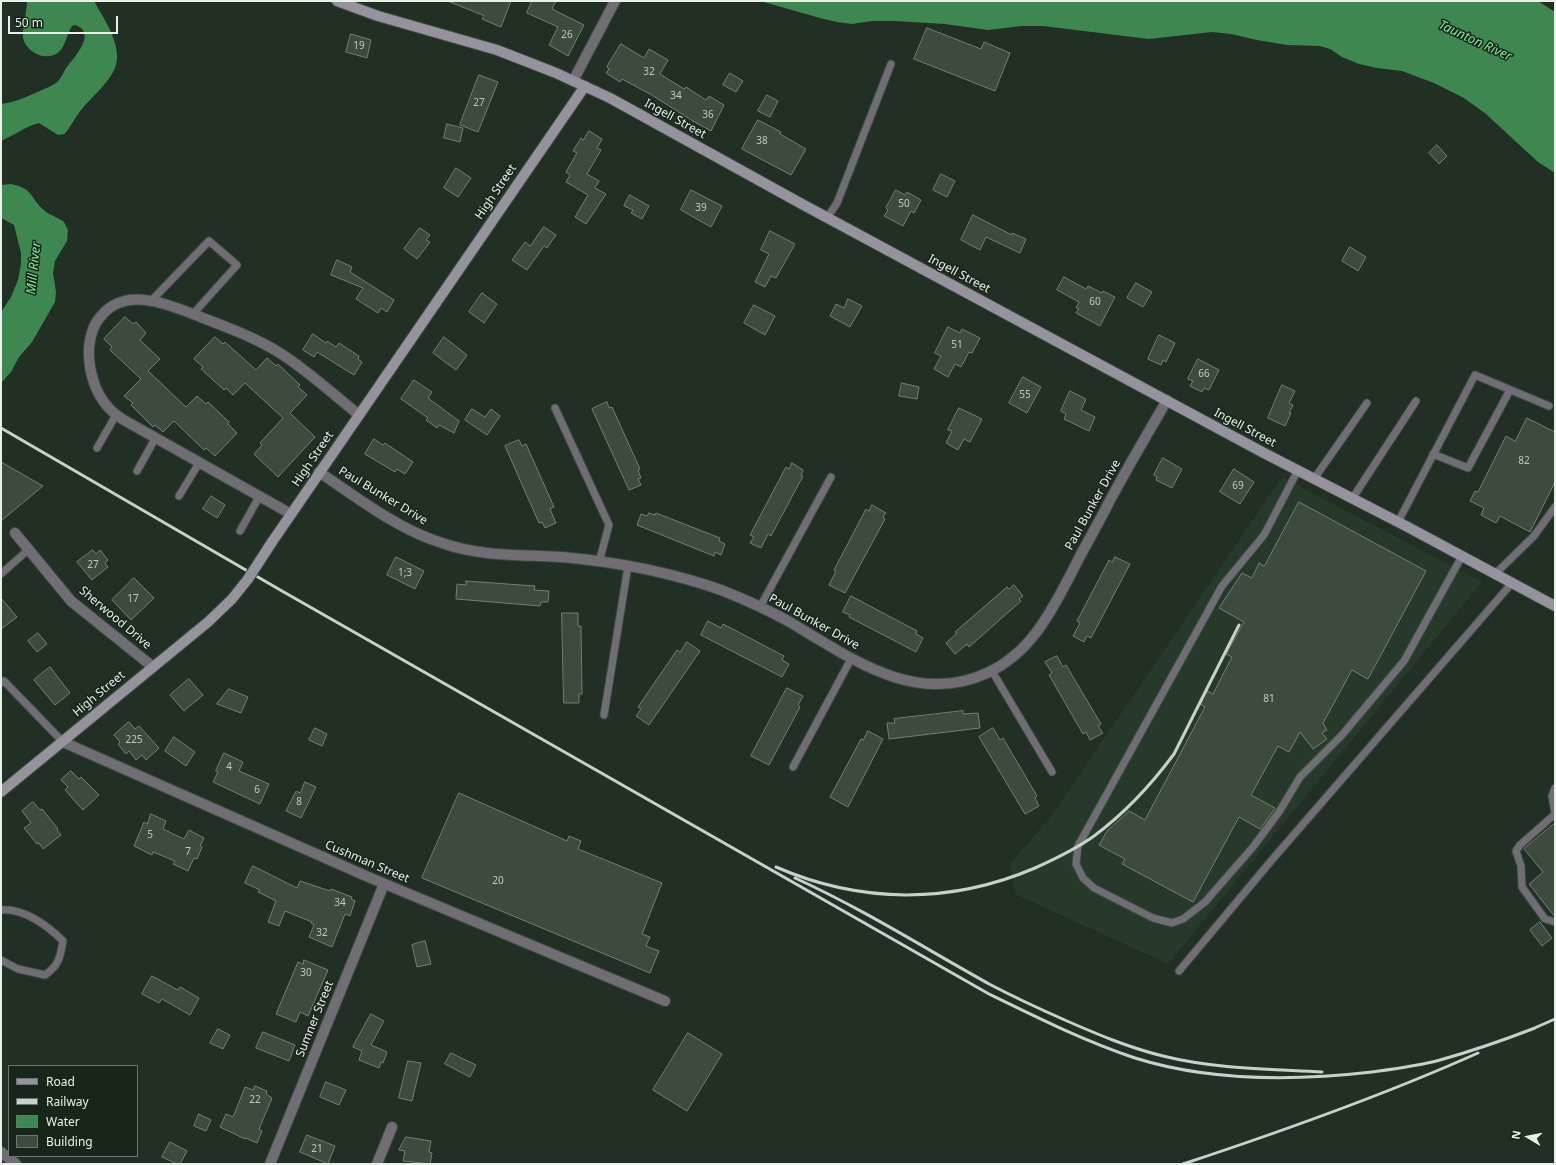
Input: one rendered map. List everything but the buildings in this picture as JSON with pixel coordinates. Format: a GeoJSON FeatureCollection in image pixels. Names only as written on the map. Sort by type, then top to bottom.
{"type":"FeatureCollection","features":[{"type":"Feature","properties":{"kind":"street","name":"Ingell Street"},"geometry":{"type":"LineString","coordinates":[[337,1],[378,16],[497,50],[585,86],[640,114],[827,218],[1314,479],[1555,606]]}},
{"type":"Feature","properties":{"kind":"street"},"geometry":{"type":"LineString","coordinates":[[573,81],[615,1]]}},
{"type":"Feature","properties":{"kind":"street","name":"High Street"},"geometry":{"type":"LineString","coordinates":[[1,792],[208,622],[232,599],[248,579],[319,472],[585,86]]}},
{"type":"Feature","properties":{"kind":"street"},"geometry":{"type":"LineString","coordinates":[[291,514],[122,419],[108,408],[99,395],[93,381],[90,366],[90,338],[94,325],[114,303],[130,300],[151,300],[193,314],[253,338],[280,353],[307,372],[359,415]]}},
{"type":"Feature","properties":{"kind":"street","name":"Paul Bunker Drive"},"geometry":{"type":"LineString","coordinates":[[319,472],[387,516],[423,536],[442,544],[462,549],[503,555],[572,558],[628,566],[709,586],[760,607],[851,659],[888,676],[923,684],[956,683],[971,679],[1004,663],[1034,636],[1050,613],[1110,500],[1167,400]]}},
{"type":"Feature","properties":{"kind":"street","name":"Sherwood Drive"},"geometry":{"type":"LineString","coordinates":[[15,533],[71,601],[153,667]]}},
{"type":"Feature","properties":{"kind":"street","name":"Cushman Street"},"geometry":{"type":"LineString","coordinates":[[63,742],[384,884],[664,1001]]}},
{"type":"Feature","properties":{"kind":"street","name":"Sumner Street"},"geometry":{"type":"LineString","coordinates":[[270,1164],[384,884]]}},
{"type":"Feature","properties":{"kind":"street"},"geometry":{"type":"LineString","coordinates":[[377,1164],[392,1127]]}},
{"type":"Feature","properties":{"kind":"street"},"geometry":{"type":"LineString","coordinates":[[1,1152],[16,1164]]}},
{"type":"Feature","properties":{"kind":"lane"},"geometry":{"type":"LineString","coordinates":[[827,218],[837,203],[891,64]]}},
{"type":"Feature","properties":{"kind":"lane"},"geometry":{"type":"LineString","coordinates":[[151,300],[209,241],[237,265],[193,314]]}},
{"type":"Feature","properties":{"kind":"lane"},"geometry":{"type":"LineString","coordinates":[[1398,522],[1475,375],[1549,406]]}},
{"type":"Feature","properties":{"kind":"lane"},"geometry":{"type":"LineString","coordinates":[[1433,454],[1468,468],[1510,390]]}},
{"type":"Feature","properties":{"kind":"lane"},"geometry":{"type":"LineString","coordinates":[[1352,498],[1416,400]]}},
{"type":"Feature","properties":{"kind":"lane"},"geometry":{"type":"LineString","coordinates":[[1314,479],[1367,404]]}},
{"type":"Feature","properties":{"kind":"lane"},"geometry":{"type":"LineString","coordinates":[[555,408],[609,525],[599,562]]}},
{"type":"Feature","properties":{"kind":"lane"},"geometry":{"type":"LineString","coordinates":[[97,448],[116,415]]}},
{"type":"Feature","properties":{"kind":"lane"},"geometry":{"type":"LineString","coordinates":[[137,471],[156,437]]}},
{"type":"Feature","properties":{"kind":"lane"},"geometry":{"type":"LineString","coordinates":[[179,496],[199,463]]}},
{"type":"Feature","properties":{"kind":"lane"},"geometry":{"type":"LineString","coordinates":[[1298,470],[1264,535],[1222,586],[1078,846],[1076,864],[1083,878],[1094,888],[1119,902],[1153,918],[1172,923],[1183,919],[1205,902],[1253,847],[1279,812],[1300,777],[1342,734],[1404,661],[1462,556]]}},
{"type":"Feature","properties":{"kind":"lane"},"geometry":{"type":"LineString","coordinates":[[760,607],[831,477]]}},
{"type":"Feature","properties":{"kind":"lane"},"geometry":{"type":"LineString","coordinates":[[240,531],[259,497]]}},
{"type":"Feature","properties":{"kind":"lane"},"geometry":{"type":"LineString","coordinates":[[1495,574],[1534,536],[1555,507]]}},
{"type":"Feature","properties":{"kind":"lane"},"geometry":{"type":"LineString","coordinates":[[1,574],[28,550]]}},
{"type":"Feature","properties":{"kind":"lane"},"geometry":{"type":"LineString","coordinates":[[604,715],[628,566]]}},
{"type":"Feature","properties":{"kind":"lane"},"geometry":{"type":"LineString","coordinates":[[1179,971],[1271,861],[1512,583]]}},
{"type":"Feature","properties":{"kind":"lane"},"geometry":{"type":"LineString","coordinates":[[792,767],[851,659]]}},
{"type":"Feature","properties":{"kind":"lane"},"geometry":{"type":"LineString","coordinates":[[992,670],[1052,772]]}},
{"type":"Feature","properties":{"kind":"lane"},"geometry":{"type":"LineString","coordinates":[[1,683],[4,681],[63,742]]}},
{"type":"Feature","properties":{"kind":"lane"},"geometry":{"type":"LineString","coordinates":[[1555,788],[1552,796],[1555,814],[1520,844],[1516,851],[1521,866],[1522,887],[1545,919],[1555,922]]}},
{"type":"Feature","properties":{"kind":"lane"},"geometry":{"type":"LineString","coordinates":[[1,910],[7,910],[29,916],[55,933],[63,941],[60,959],[53,970],[45,975],[18,969],[1,960]]}},
{"type":"Feature","properties":{"kind":"shaded area"},"geometry":{"type":"Polygon","coordinates":[[[1282,477],[1482,582],[1168,964],[1015,894],[1010,864],[1052,815],[1282,477]]]}},
{"type":"Feature","properties":{"kind":"water"},"geometry":{"type":"Polygon","coordinates":[[[27,1],[94,1],[113,36],[116,46],[116,65],[109,79],[80,111],[64,134],[58,135],[39,123],[1,141],[1,104],[12,102],[56,83],[78,52],[84,39],[82,28],[75,25],[72,26],[60,51],[55,55],[44,56],[33,52],[28,48],[23,38],[27,1]]]}},
{"type":"Feature","properties":{"kind":"water","name":"Taunton River"},"geometry":{"type":"Polygon","coordinates":[[[760,1],[1538,1],[1555,12],[1555,173],[1538,162],[1486,114],[1464,98],[1434,83],[1402,71],[1359,64],[1342,57],[1330,49],[1320,46],[1287,45],[1231,34],[1212,32],[1149,39],[1043,26],[1022,26],[988,30],[945,24],[895,21],[872,21],[852,24],[820,18],[760,1]]]}},
{"type":"Feature","properties":{"kind":"water","name":"Mill River"},"geometry":{"type":"Polygon","coordinates":[[[11,184],[24,188],[28,191],[45,211],[64,222],[68,230],[67,241],[55,261],[53,273],[56,292],[55,302],[32,342],[19,357],[11,372],[1,383],[1,312],[11,297],[18,280],[21,264],[21,253],[14,225],[1,218],[1,185],[11,184]]]}},
{"type":"Feature","properties":{"kind":"railway"},"geometry":{"type":"LineString","coordinates":[[1,428],[282,591],[989,994],[1097,1044],[1135,1058],[1193,1072],[1253,1077],[1313,1077],[1372,1072],[1423,1064],[1476,1049],[1535,1028]]}},
{"type":"Feature","properties":{"kind":"railway"},"geometry":{"type":"LineString","coordinates":[[776,867],[808,879],[841,888],[873,893],[906,895],[939,893],[971,888],[1003,880],[1035,868],[1065,854],[1094,836],[1127,808],[1147,788],[1174,754],[1239,625]]}},
{"type":"Feature","properties":{"kind":"railway"},"geometry":{"type":"LineString","coordinates":[[795,878],[870,916],[1000,990],[1115,1041],[1163,1056],[1202,1064],[1242,1068],[1322,1072]]}},
{"type":"Feature","properties":{"kind":"railway"},"geometry":{"type":"LineString","coordinates":[[1530,1030],[1555,1019]]}},
{"type":"Feature","properties":{"kind":"railway"},"geometry":{"type":"LineString","coordinates":[[1183,1164],[1332,1112],[1405,1084],[1478,1053]]}}]}
